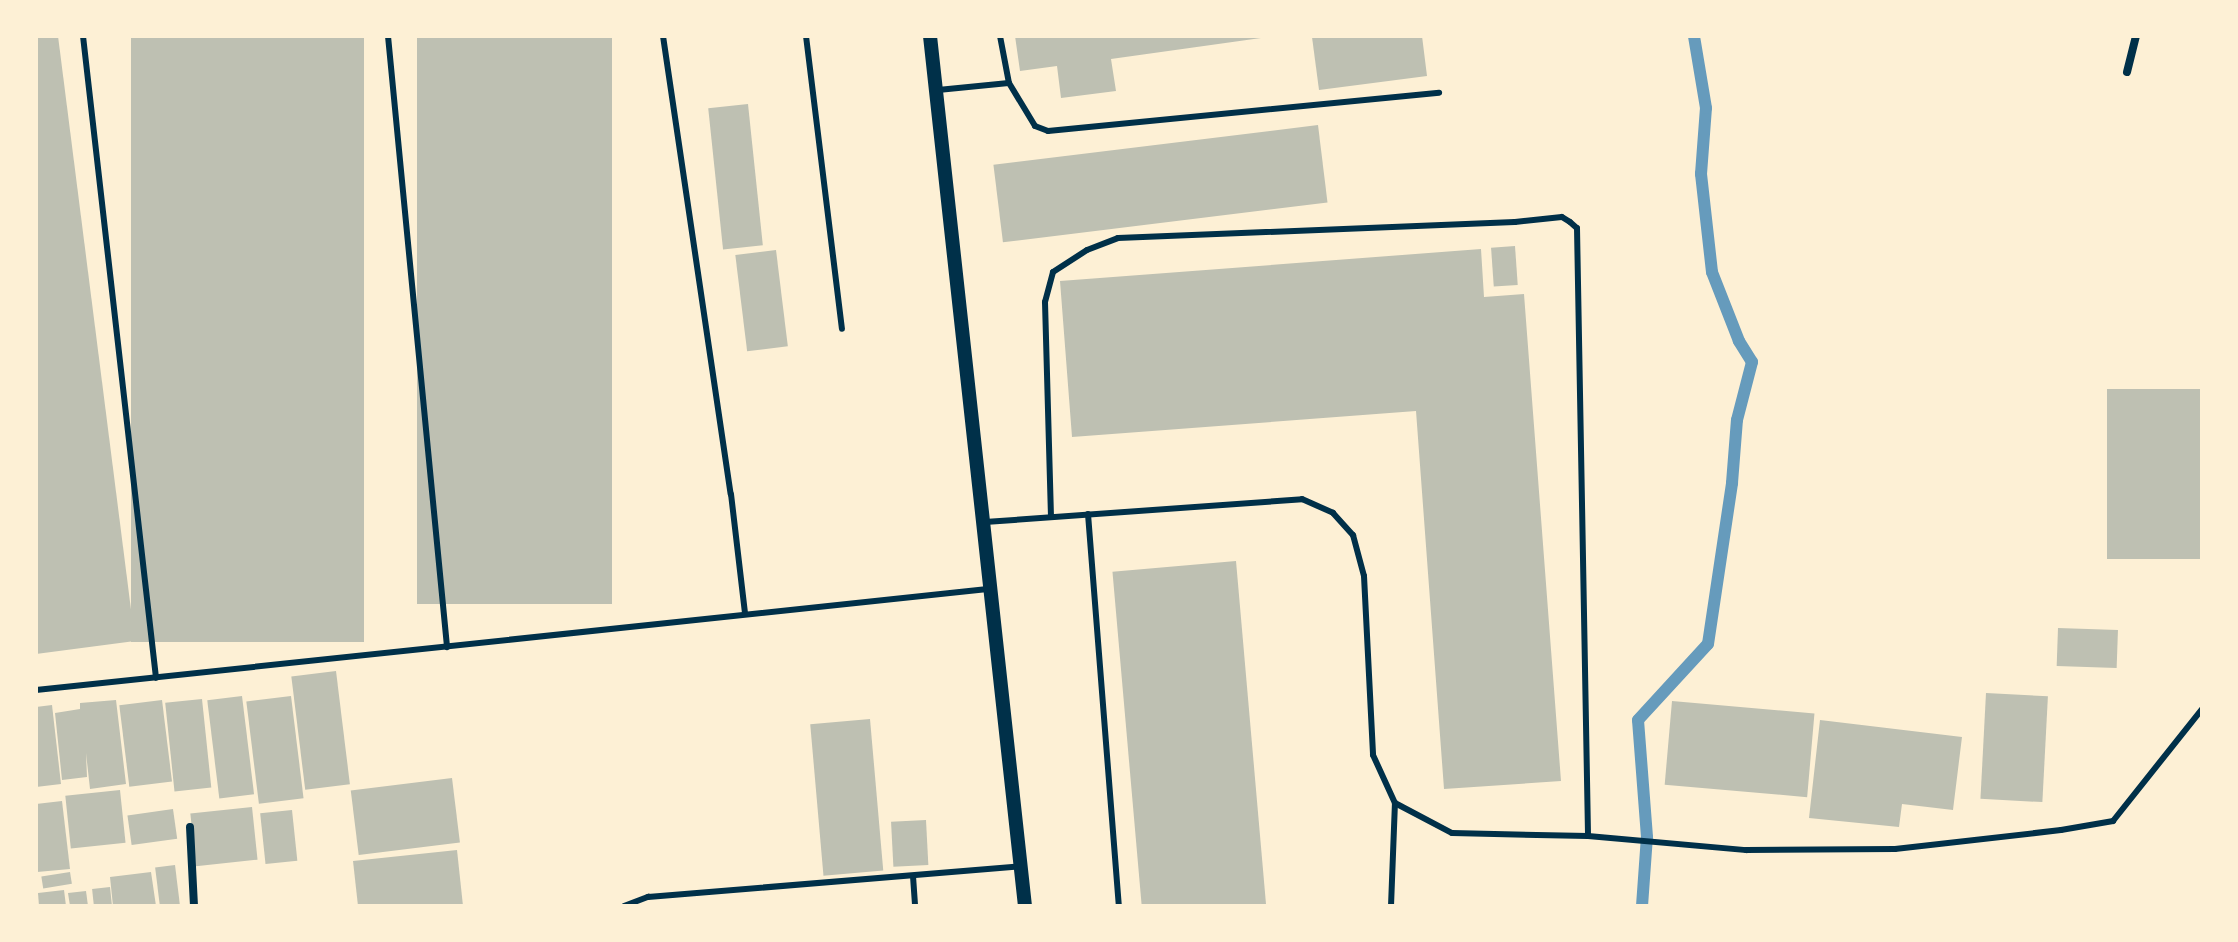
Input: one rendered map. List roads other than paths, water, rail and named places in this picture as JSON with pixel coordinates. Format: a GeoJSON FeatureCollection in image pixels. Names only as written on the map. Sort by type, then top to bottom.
{"type":"FeatureCollection","features":[{"type":"Feature","properties":{"kind":"street"},"geometry":{"type":"LineString","coordinates":[[930,36],[1025,906]]}},
{"type":"Feature","properties":{"kind":"street"},"geometry":{"type":"LineString","coordinates":[[2127,72],[2136,36]]}},
{"type":"Feature","properties":{"kind":"street"},"geometry":{"type":"LineString","coordinates":[[190,827],[194,906]]}},
{"type":"Feature","properties":{"kind":"lane"},"geometry":{"type":"LineString","coordinates":[[83,36],[156,678]]}},
{"type":"Feature","properties":{"kind":"lane"},"geometry":{"type":"LineString","coordinates":[[388,36],[447,647]]}},
{"type":"Feature","properties":{"kind":"lane"},"geometry":{"type":"LineString","coordinates":[[663,36],[736,528],[745,613]]}},
{"type":"Feature","properties":{"kind":"lane"},"geometry":{"type":"LineString","coordinates":[[806,36],[842,329]]}},
{"type":"Feature","properties":{"kind":"lane"},"geometry":{"type":"LineString","coordinates":[[1000,36],[1009,83],[1035,126],[1048,131],[1439,93]]}},
{"type":"Feature","properties":{"kind":"lane"},"geometry":{"type":"LineString","coordinates":[[934,90],[1009,83]]}},
{"type":"Feature","properties":{"kind":"lane"},"geometry":{"type":"LineString","coordinates":[[1051,517],[1045,302],[1053,272],[1087,250],[1118,238],[1515,222],[1562,217],[1577,228],[1588,836]]}},
{"type":"Feature","properties":{"kind":"lane"},"geometry":{"type":"LineString","coordinates":[[982,522],[1302,499],[1333,513],[1353,535],[1364,576],[1373,755],[1395,803],[1391,906]]}},
{"type":"Feature","properties":{"kind":"lane"},"geometry":{"type":"LineString","coordinates":[[1088,514],[1119,906]]}},
{"type":"Feature","properties":{"kind":"lane"},"geometry":{"type":"LineString","coordinates":[[36,690],[988,589]]}},
{"type":"Feature","properties":{"kind":"lane"},"geometry":{"type":"LineString","coordinates":[[1395,803],[1452,833],[1588,836],[1746,850],[1895,849],[2113,821],[2202,709]]}},
{"type":"Feature","properties":{"kind":"lane"},"geometry":{"type":"LineString","coordinates":[[624,906],[648,897],[1023,866]]}},
{"type":"Feature","properties":{"kind":"lane"},"geometry":{"type":"LineString","coordinates":[[913,876],[915,906]]}},
{"type":"Feature","properties":{"kind":"waterway"},"geometry":{"type":"LineString","coordinates":[[1642,906],[1647,837],[1638,720],[1708,644],[1732,483],[1737,420],[1752,362],[1739,341],[1712,272],[1701,174],[1706,108],[1694,36]]}}]}
